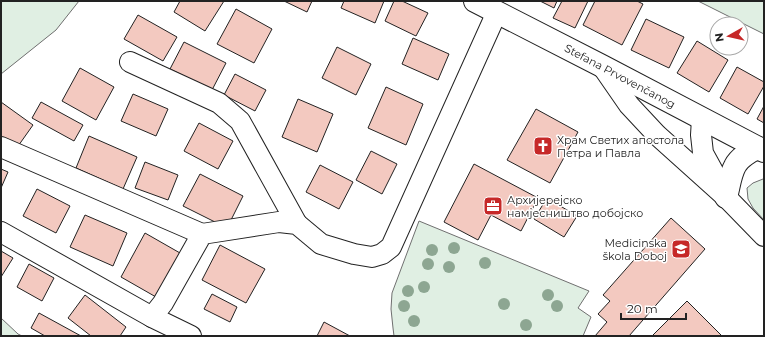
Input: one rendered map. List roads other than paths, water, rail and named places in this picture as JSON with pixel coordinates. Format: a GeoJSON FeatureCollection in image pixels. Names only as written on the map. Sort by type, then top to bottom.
{"type":"FeatureCollection","features":[{"type":"Feature","properties":{"kind":"street","name":"Stefana Prvovenčanog"},"geometry":{"type":"LineString","coordinates":[[475,1],[761,150]]}},
{"type":"Feature","properties":{"kind":"street"},"geometry":{"type":"LineString","coordinates":[[130,62],[219,103],[240,121],[297,224],[321,244],[354,254],[372,256],[382,254],[390,247],[497,12]]}},
{"type":"Feature","properties":{"kind":"street"},"geometry":{"type":"LineString","coordinates":[[602,66],[629,105],[657,135],[726,197],[764,236]]}},
{"type":"Feature","properties":{"kind":"street"},"geometry":{"type":"LineString","coordinates":[[702,119],[701,135],[703,153],[726,197]]}},
{"type":"Feature","properties":{"kind":"street"},"geometry":{"type":"LineString","coordinates":[[1,147],[202,234],[279,222],[297,224]]}},
{"type":"Feature","properties":{"kind":"street"},"geometry":{"type":"LineString","coordinates":[[726,197],[736,164],[750,151],[761,150]]}},
{"type":"Feature","properties":{"kind":"street"},"geometry":{"type":"LineString","coordinates":[[1,232],[152,317],[191,336]]}},
{"type":"Feature","properties":{"kind":"street"},"geometry":{"type":"LineString","coordinates":[[152,317],[163,303],[202,234]]}},
{"type":"Feature","properties":{"kind":"place","name":"Храм Светих апостола Петра и Павла"},"geometry":{"type":"Point","coordinates":[543,146]}},
{"type":"Feature","properties":{"kind":"place","name":"Архијерејско намјесништво добојско"},"geometry":{"type":"Point","coordinates":[493,206]}},
{"type":"Feature","properties":{"kind":"place","name":"Medicinska škola Doboj"},"geometry":{"type":"Point","coordinates":[681,249]}}]}
